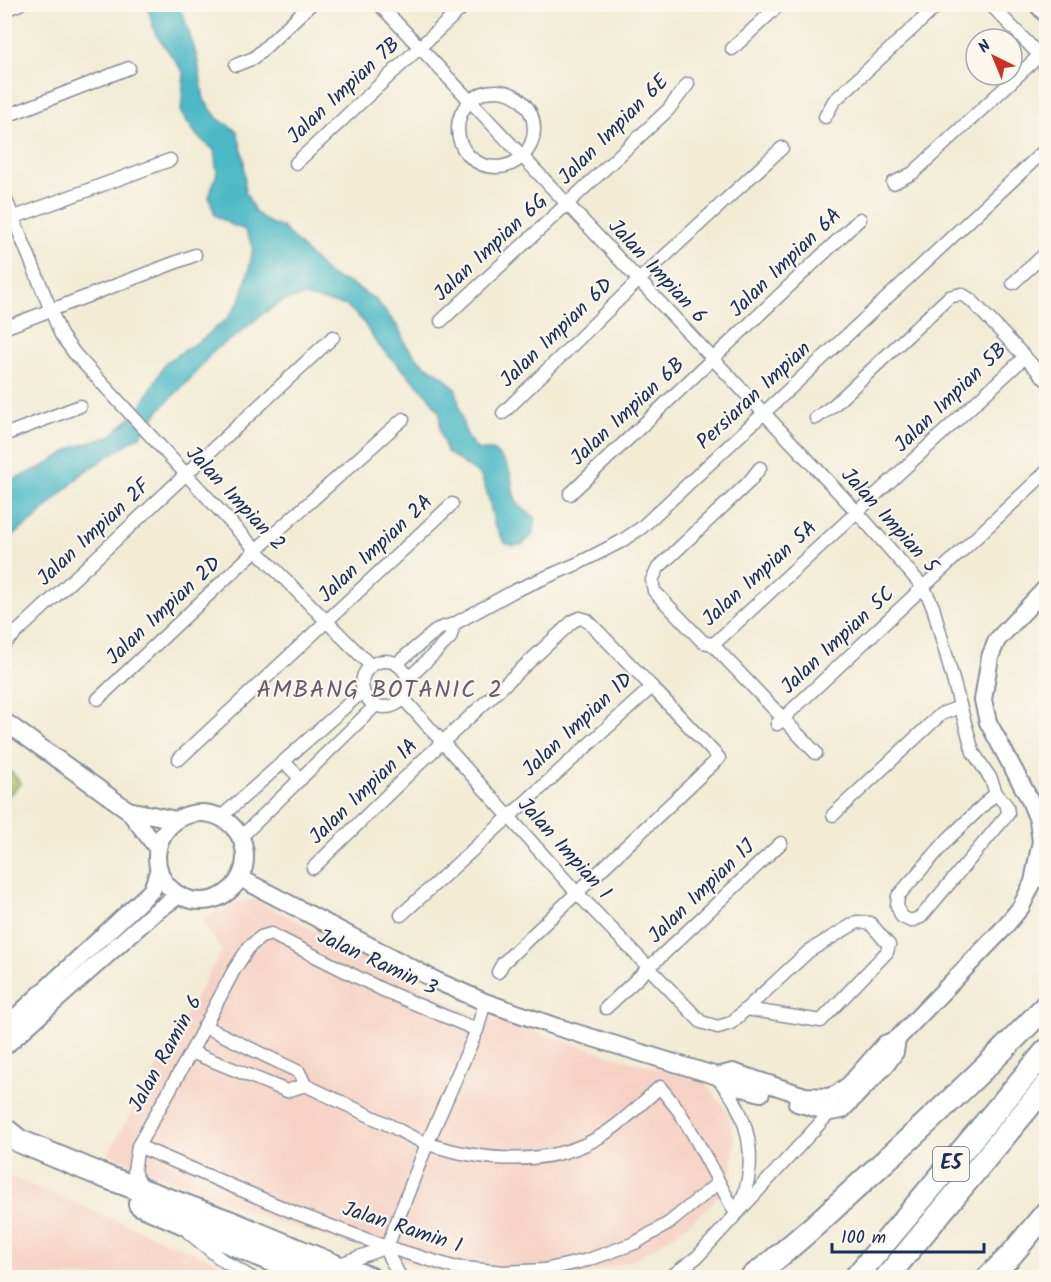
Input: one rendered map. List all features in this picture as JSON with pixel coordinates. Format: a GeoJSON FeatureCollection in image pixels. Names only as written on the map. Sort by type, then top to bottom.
{"type":"FeatureCollection","features":[{"type":"Feature","properties":{"kind":"highway"},"geometry":{"type":"LineString","coordinates":[[761,1278],[985,1069],[1047,1006]]}},
{"type":"Feature","properties":{"kind":"highway","name":"E5"},"geometry":{"type":"LineString","coordinates":[[855,1278],[1047,1051]]}},
{"type":"Feature","properties":{"kind":"highway","name":"E5"},"geometry":{"type":"LineString","coordinates":[[886,1278],[1047,1086]]}},
{"type":"Feature","properties":{"kind":"highway"},"geometry":{"type":"LineString","coordinates":[[4,1129],[19,1141],[369,1278]]}},
{"type":"Feature","properties":{"kind":"highway"},"geometry":{"type":"LineString","coordinates":[[4,1144],[172,1219],[313,1278]]}},
{"type":"Feature","properties":{"kind":"highway"},"geometry":{"type":"LineString","coordinates":[[988,1278],[1047,1213]]}},
{"type":"Feature","properties":{"kind":"highway"},"geometry":{"type":"LineString","coordinates":[[751,1278],[789,1250]]}},
{"type":"Feature","properties":{"kind":"street"},"geometry":{"type":"LineString","coordinates":[[4,10],[20,4]]}},
{"type":"Feature","properties":{"kind":"street"},"geometry":{"type":"LineString","coordinates":[[236,65],[254,58],[311,4]]}},
{"type":"Feature","properties":{"kind":"street","name":"Jalan Impian 6"},"geometry":{"type":"LineString","coordinates":[[379,4],[763,414]]}},
{"type":"Feature","properties":{"kind":"street","name":"Jalan Impian 7B"},"geometry":{"type":"LineString","coordinates":[[296,163],[466,4]]}},
{"type":"Feature","properties":{"kind":"street"},"geometry":{"type":"LineString","coordinates":[[732,49],[780,4]]}},
{"type":"Feature","properties":{"kind":"street"},"geometry":{"type":"LineString","coordinates":[[825,117],[834,101],[939,4]]}},
{"type":"Feature","properties":{"kind":"street"},"geometry":{"type":"LineString","coordinates":[[893,183],[913,173],[1043,58],[990,4]]}},
{"type":"Feature","properties":{"kind":"street"},"geometry":{"type":"LineString","coordinates":[[1037,4],[1047,14]]}},
{"type":"Feature","properties":{"kind":"street"},"geometry":{"type":"LineString","coordinates":[[4,117],[129,68]]}},
{"type":"Feature","properties":{"kind":"street","name":"Jalan Impian 6E"},"geometry":{"type":"LineString","coordinates":[[568,204],[668,110],[688,84]]}},
{"type":"Feature","properties":{"kind":"street"},"geometry":{"type":"LineString","coordinates":[[489,91],[501,91],[513,94],[523,102],[532,117],[534,135],[522,157],[511,164],[492,167],[473,160],[464,151],[458,140],[457,126],[460,114],[469,101],[489,91]]}},
{"type":"Feature","properties":{"kind":"street","name":"Jalan Impian 6D"},"geometry":{"type":"LineString","coordinates":[[502,413],[639,280],[782,148]]}},
{"type":"Feature","properties":{"kind":"street","name":"Persiaran Impian"},"geometry":{"type":"LineString","coordinates":[[396,664],[438,629],[454,624],[514,591],[558,573],[620,542],[641,528],[1047,149]]}},
{"type":"Feature","properties":{"kind":"street"},"geometry":{"type":"LineString","coordinates":[[9,219],[170,160]]}},
{"type":"Feature","properties":{"kind":"street","name":"Jalan Impian 2"},"geometry":{"type":"LineString","coordinates":[[4,195],[9,219],[61,335],[75,354],[256,550],[371,666]]}},
{"type":"Feature","properties":{"kind":"street","name":"Jalan Impian 6G"},"geometry":{"type":"LineString","coordinates":[[441,321],[568,204]]}},
{"type":"Feature","properties":{"kind":"street","name":"Jalan Impian 6A"},"geometry":{"type":"LineString","coordinates":[[712,359],[860,219]]}},
{"type":"Feature","properties":{"kind":"street"},"geometry":{"type":"LineString","coordinates":[[1014,284],[1047,253]]}},
{"type":"Feature","properties":{"kind":"street"},"geometry":{"type":"LineString","coordinates":[[4,328],[195,255]]}},
{"type":"Feature","properties":{"kind":"street","name":"Jalan Impian 5B"},"geometry":{"type":"LineString","coordinates":[[816,418],[834,405],[949,297],[961,294],[972,300],[1025,357],[858,513]]}},
{"type":"Feature","properties":{"kind":"street","name":"Jalan Impian 2F"},"geometry":{"type":"LineString","coordinates":[[4,644],[333,337]]}},
{"type":"Feature","properties":{"kind":"street"},"geometry":{"type":"LineString","coordinates":[[1025,357],[1047,380]]}},
{"type":"Feature","properties":{"kind":"street","name":"Jalan Impian 6B"},"geometry":{"type":"LineString","coordinates":[[570,494],[712,359]]}},
{"type":"Feature","properties":{"kind":"street"},"geometry":{"type":"LineString","coordinates":[[4,435],[80,406]]}},
{"type":"Feature","properties":{"kind":"street","name":"Jalan Impian 5"},"geometry":{"type":"LineString","coordinates":[[763,414],[858,513],[924,588],[933,607],[973,752],[991,779],[996,793],[1007,806],[1008,814],[921,917],[911,921],[902,917],[897,906],[898,896],[949,838],[996,793]]}},
{"type":"Feature","properties":{"kind":"street","name":"Jalan Impian 2D"},"geometry":{"type":"LineString","coordinates":[[98,699],[256,550],[403,419]]}},
{"type":"Feature","properties":{"kind":"street","name":"Jalan Impian 5A"},"geometry":{"type":"LineString","coordinates":[[760,468],[658,568],[652,580],[654,591],[703,642],[712,645],[716,642],[858,513]]}},
{"type":"Feature","properties":{"kind":"street","name":"Jalan Impian 5C"},"geometry":{"type":"LineString","coordinates":[[780,721],[1047,472]]}},
{"type":"Feature","properties":{"kind":"street","name":"Jalan Impian 2A"},"geometry":{"type":"LineString","coordinates":[[179,759],[452,504]]}},
{"type":"Feature","properties":{"kind":"street"},"geometry":{"type":"LineString","coordinates":[[717,1076],[733,1072],[796,1094],[817,1098],[837,1094],[885,1044],[897,1039],[1002,930],[1021,907],[1033,882],[1041,841],[1038,820],[1029,798],[988,722],[982,700],[990,657],[998,640],[1047,588]]}},
{"type":"Feature","properties":{"kind":"street","name":"Jalan Impian 1D"},"geometry":{"type":"LineString","coordinates":[[401,915],[652,687],[587,620],[580,618],[573,621]]}},
{"type":"Feature","properties":{"kind":"street","name":"Jalan Impian 1A"},"geometry":{"type":"LineString","coordinates":[[313,868],[441,743],[573,621]]}},
{"type":"Feature","properties":{"kind":"street","name":"Persiaran Impian"},"geometry":{"type":"LineString","coordinates":[[407,680],[450,638],[454,624]]}},
{"type":"Feature","properties":{"kind":"street"},"geometry":{"type":"LineString","coordinates":[[712,645],[780,721],[816,753]]}},
{"type":"Feature","properties":{"kind":"street"},"geometry":{"type":"LineString","coordinates":[[383,662],[396,664],[401,668],[407,680],[406,693],[403,698],[388,707],[376,705],[368,700],[363,691],[362,680],[371,666],[383,662]]}},
{"type":"Feature","properties":{"kind":"street"},"geometry":{"type":"LineString","coordinates":[[498,972],[503,963],[718,758],[652,687]]}},
{"type":"Feature","properties":{"kind":"street"},"geometry":{"type":"LineString","coordinates":[[221,817],[363,691]]}},
{"type":"Feature","properties":{"kind":"street","name":"Jalan Impian 1"},"geometry":{"type":"LineString","coordinates":[[403,698],[576,894],[701,1022],[718,1027],[731,1023],[746,1009]]}},
{"type":"Feature","properties":{"kind":"street"},"geometry":{"type":"LineString","coordinates":[[241,837],[376,705]]}},
{"type":"Feature","properties":{"kind":"street"},"geometry":{"type":"LineString","coordinates":[[832,815],[941,714],[960,706]]}},
{"type":"Feature","properties":{"kind":"street"},"geometry":{"type":"LineString","coordinates":[[4,721],[129,810],[158,849]]}},
{"type":"Feature","properties":{"kind":"street"},"geometry":{"type":"LineString","coordinates":[[309,740],[325,757]]}},
{"type":"Feature","properties":{"kind":"street"},"geometry":{"type":"LineString","coordinates":[[284,762],[301,780]]}},
{"type":"Feature","properties":{"kind":"street"},"geometry":{"type":"LineString","coordinates":[[129,810],[176,820]]}},
{"type":"Feature","properties":{"kind":"street"},"geometry":{"type":"LineString","coordinates":[[4,1028],[152,890],[159,869],[158,849],[161,838],[176,820],[203,812],[221,817],[233,825],[241,837],[246,858],[240,878],[231,889],[219,897],[206,901],[192,900],[179,895],[170,888],[159,869]]}},
{"type":"Feature","properties":{"kind":"street","name":"Jalan Impian 1J"},"geometry":{"type":"LineString","coordinates":[[606,1008],[650,969],[781,843]]}},
{"type":"Feature","properties":{"kind":"street"},"geometry":{"type":"LineString","coordinates":[[240,878],[437,981],[485,1002],[556,1027],[717,1076],[728,1084],[830,1112],[842,1110],[854,1100],[895,1052],[897,1039]]}},
{"type":"Feature","properties":{"kind":"street"},"geometry":{"type":"LineString","coordinates":[[4,1047],[154,913],[179,895]]}},
{"type":"Feature","properties":{"kind":"street"},"geometry":{"type":"LineString","coordinates":[[857,922],[870,923],[889,945],[887,952],[821,1021],[746,1009],[808,951],[857,922]]}},
{"type":"Feature","properties":{"kind":"street","name":"Jalan Ramin 3"},"geometry":{"type":"LineString","coordinates":[[261,938],[271,934],[383,990],[477,1030]]}},
{"type":"Feature","properties":{"kind":"street","name":"Jalan Ramin 6"},"geometry":{"type":"LineString","coordinates":[[151,1194],[138,1180],[134,1171],[138,1146],[234,969],[249,947],[261,938]]}},
{"type":"Feature","properties":{"kind":"street"},"geometry":{"type":"LineString","coordinates":[[401,1278],[388,1255],[387,1247],[477,1030],[485,1002]]}},
{"type":"Feature","properties":{"kind":"street"},"geometry":{"type":"LineString","coordinates":[[204,1026],[299,1072],[305,1085],[428,1144],[485,1157],[517,1160],[562,1154],[586,1144],[617,1126],[660,1087],[679,1111],[736,1214]]}},
{"type":"Feature","properties":{"kind":"street"},"geometry":{"type":"LineString","coordinates":[[191,1052],[287,1091],[305,1085]]}},
{"type":"Feature","properties":{"kind":"street"},"geometry":{"type":"LineString","coordinates":[[717,1076],[734,1100],[749,1138],[751,1157],[748,1187],[736,1214]]}},
{"type":"Feature","properties":{"kind":"street"},"geometry":{"type":"LineString","coordinates":[[669,1278],[697,1257],[830,1112],[844,1095],[849,1084]]}},
{"type":"Feature","properties":{"kind":"street","name":"Jalan Ramin 1"},"geometry":{"type":"LineString","coordinates":[[138,1146],[293,1212],[387,1247],[453,1267],[504,1272],[544,1270],[588,1260],[635,1243],[669,1223],[718,1183]]}},
{"type":"Feature","properties":{"kind":"street"},"geometry":{"type":"LineString","coordinates":[[172,1219],[222,1260],[252,1278]]}},
{"type":"Feature","properties":{"kind":"street"},"geometry":{"type":"LineString","coordinates":[[335,1266],[387,1247]]}},
{"type":"Feature","properties":{"kind":"shaded area"},"geometry":{"type":"Polygon","coordinates":[[[255,899],[471,1013],[705,1083],[727,1111],[735,1140],[732,1177],[711,1205],[676,1234],[633,1260],[568,1278],[450,1277],[360,1246],[274,1222],[108,1154],[222,950],[201,920],[235,903],[255,899]]]}},
{"type":"Feature","properties":{"kind":"shaded area"},"geometry":{"type":"Polygon","coordinates":[[[4,1174],[190,1251],[253,1277],[5,1277],[4,1174]]]}},
{"type":"Feature","properties":{"kind":"green space"},"geometry":{"type":"Polygon","coordinates":[[[5,765],[21,783],[5,799],[5,765]]]}},
{"type":"Feature","properties":{"kind":"water"},"geometry":{"type":"Polygon","coordinates":[[[147,5],[177,5],[184,17],[197,57],[204,100],[218,119],[237,131],[244,159],[245,191],[255,212],[270,223],[282,227],[329,275],[353,285],[375,299],[398,327],[406,345],[422,363],[444,377],[456,390],[464,428],[470,441],[478,450],[493,450],[502,458],[510,473],[516,501],[536,519],[532,535],[523,544],[513,546],[505,543],[494,524],[481,476],[447,452],[440,431],[440,413],[426,393],[378,345],[362,320],[347,306],[303,296],[283,301],[214,350],[189,380],[160,409],[141,435],[84,472],[35,519],[5,541],[5,483],[42,467],[75,447],[111,436],[140,408],[166,362],[201,340],[228,318],[240,301],[249,270],[253,246],[245,230],[215,215],[209,197],[217,173],[214,150],[198,137],[181,113],[184,73],[155,33],[147,5]]]}},
{"type":"Feature","properties":{"kind":"district","name":"AMBANG BOTANIC 2"},"geometry":{"type":"Point","coordinates":[380,690]}}]}
